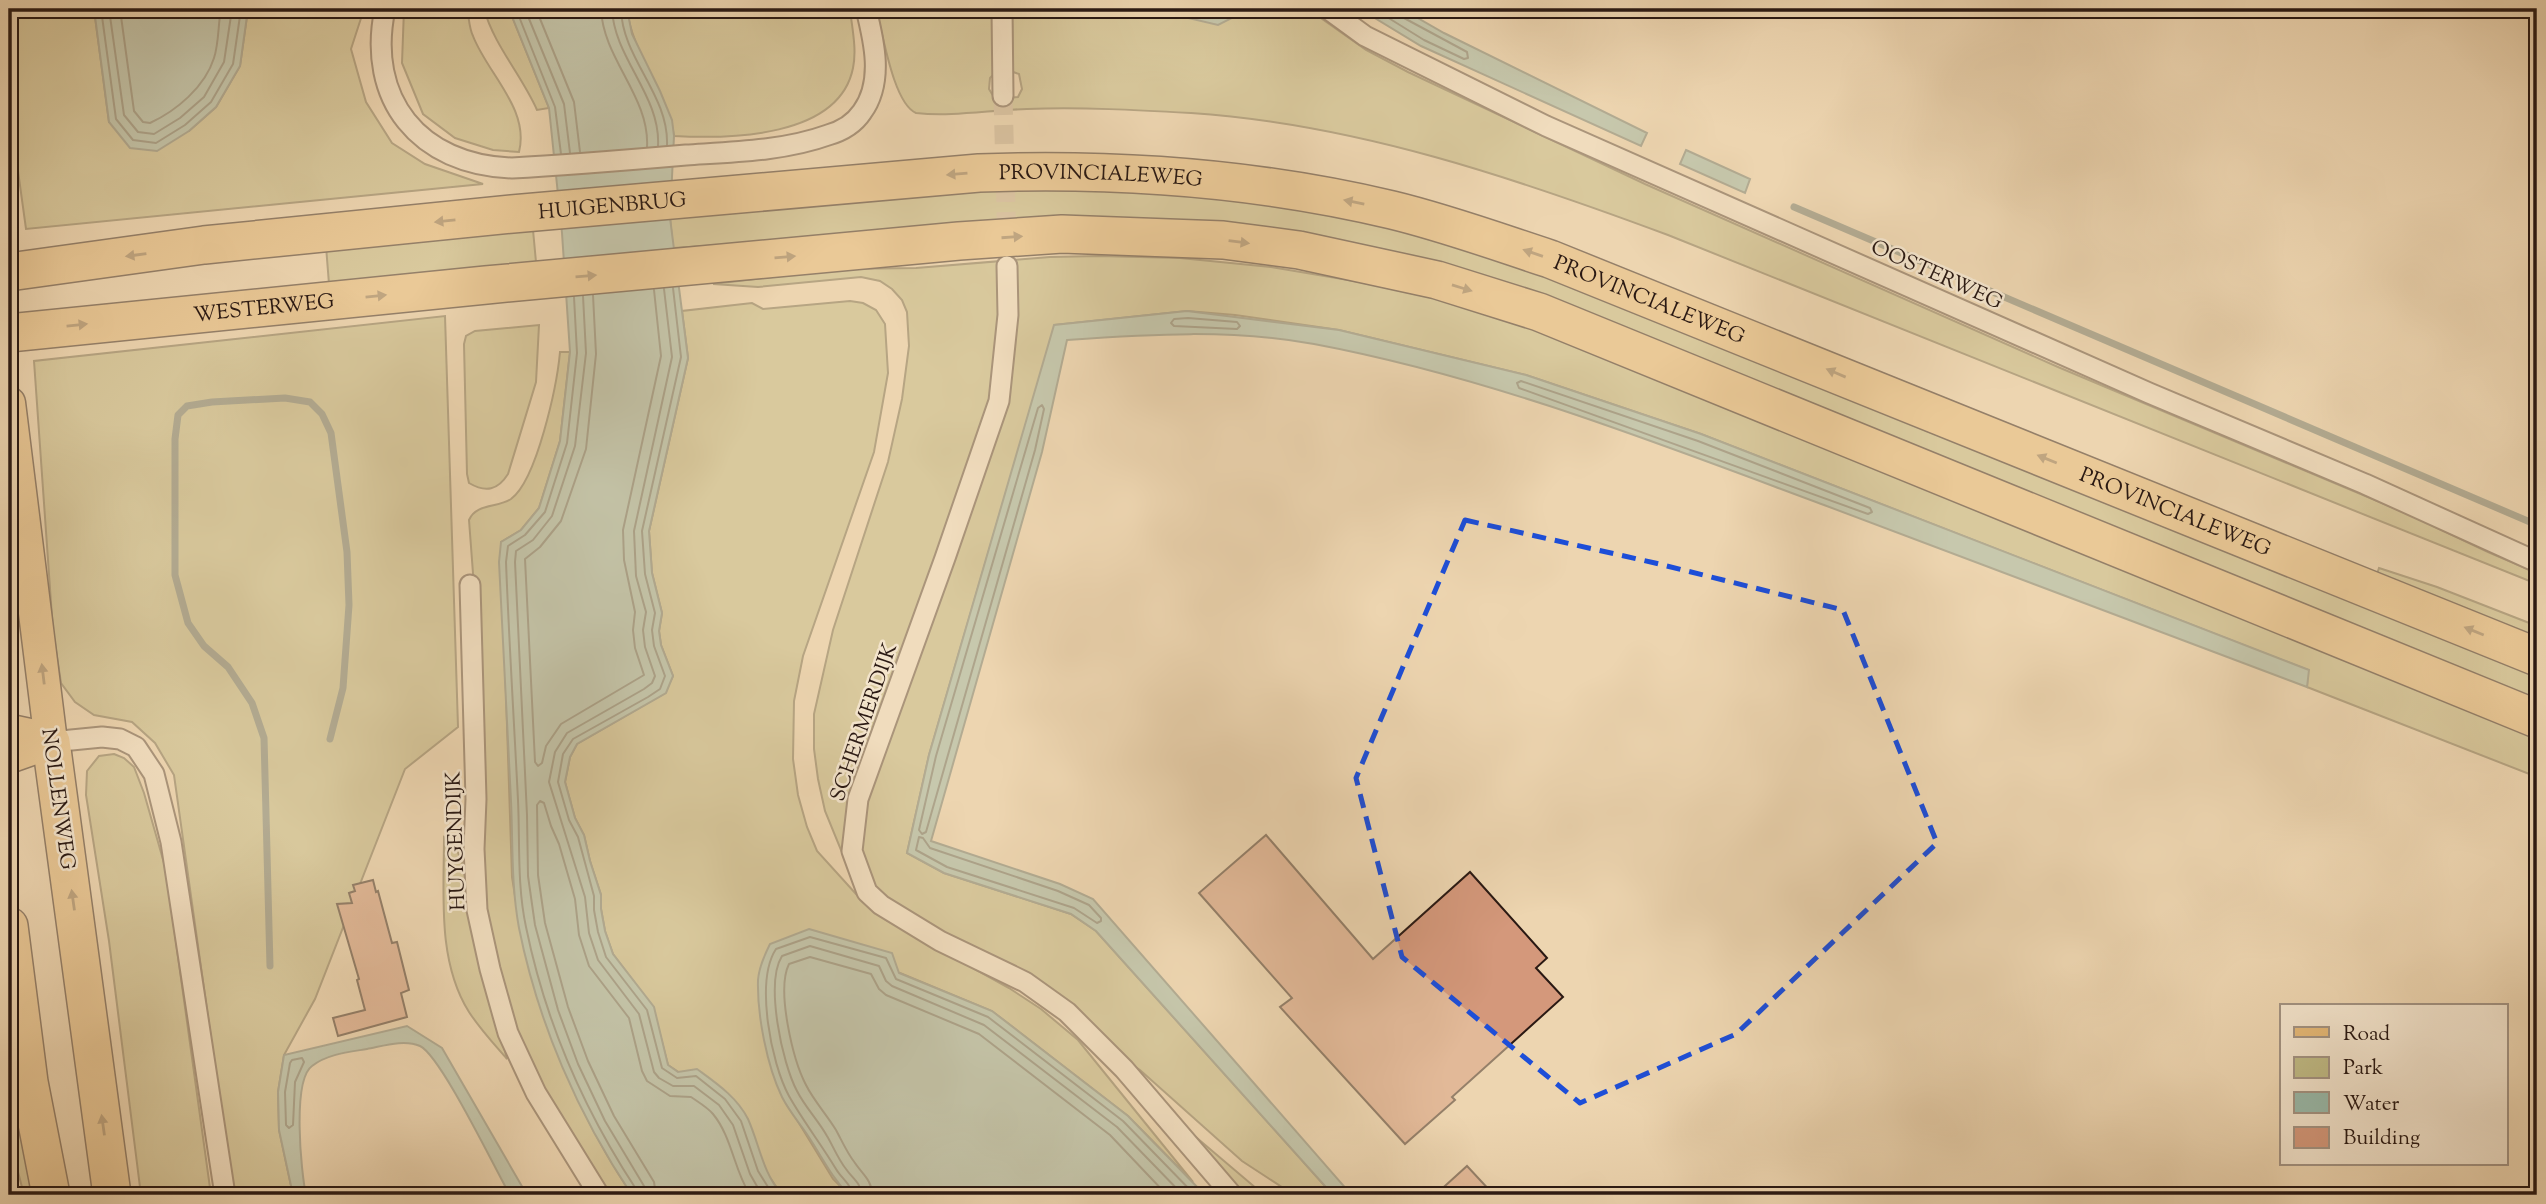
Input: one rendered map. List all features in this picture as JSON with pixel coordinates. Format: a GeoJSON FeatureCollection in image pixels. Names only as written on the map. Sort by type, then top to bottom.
{"type":"FeatureCollection","features":[{"type":"Feature","properties":{"kind":"highway","name":"PROVINCIALEWEG"},"geometry":{"type":"LineString","coordinates":[[713,196],[979,173],[1046,170],[1233,182],[1393,210],[1452,226],[1550,259],[2537,657]]}},
{"type":"Feature","properties":{"kind":"highway","name":"HUIGENBRUG"},"geometry":{"type":"LineString","coordinates":[[9,272],[204,246],[713,196]]}},
{"type":"Feature","properties":{"kind":"highway","name":"WESTERWEG"},"geometry":{"type":"LineString","coordinates":[[9,333],[717,263],[1062,234],[1223,240],[1299,250],[1391,268],[1539,312],[2537,719]]}},
{"type":"Feature","properties":{"kind":"highway"},"geometry":{"type":"LineString","coordinates":[[9,733],[51,742]]}},
{"type":"Feature","properties":{"kind":"highway","name":"NOLLENWEG"},"geometry":{"type":"LineString","coordinates":[[51,742],[112,1195]]}},
{"type":"Feature","properties":{"kind":"highway"},"geometry":{"type":"LineString","coordinates":[[9,926],[29,1082],[51,1195]]}},
{"type":"Feature","properties":{"kind":"main road","name":"NOLLENWEG"},"geometry":{"type":"LineString","coordinates":[[10,412],[51,742]]}},
{"type":"Feature","properties":{"kind":"main road"},"geometry":{"type":"LineString","coordinates":[[9,757],[51,742]]}},
{"type":"Feature","properties":{"kind":"street","name":"HUIGENBRUG"},"geometry":{"type":"LineString","coordinates":[[384,9],[379,40],[384,76],[391,96],[414,131],[427,142],[464,161],[495,168],[760,149],[816,139],[844,129],[868,103],[875,73],[874,46],[866,9]]}},
{"type":"Feature","properties":{"kind":"street"},"geometry":{"type":"LineString","coordinates":[[1002,9],[1003,96]]}},
{"type":"Feature","properties":{"kind":"street","name":"OOSTERWEG"},"geometry":{"type":"LineString","coordinates":[[1328,9],[1365,36],[1546,126],[2149,393],[2365,484],[2537,562]]}},
{"type":"Feature","properties":{"kind":"street","name":"SCHERMERDIJK"},"geometry":{"type":"LineString","coordinates":[[1007,266],[1008,315],[999,401],[858,799],[852,851],[867,892],[881,905],[940,941],[1025,982],[1067,1012],[1124,1069],[1232,1195]]}},
{"type":"Feature","properties":{"kind":"street","name":"HUYGENDIJK"},"geometry":{"type":"LineString","coordinates":[[470,584],[477,910],[508,1033],[536,1093],[599,1195]]}},
{"type":"Feature","properties":{"kind":"street"},"geometry":{"type":"LineString","coordinates":[[51,742],[102,737],[120,739],[136,747],[154,774],[171,842],[225,1195]]}},
{"type":"Feature","properties":{"kind":"highlighted area"},"geometry":{"type":"Polygon","coordinates":[[[1465,520],[1655,563],[1843,610],[1937,843],[1736,1034],[1580,1103],[1402,957],[1356,778],[1465,520]]]}},
{"type":"Feature","properties":{"kind":"green space"},"geometry":{"type":"Polygon","coordinates":[[[9,9],[94,9],[109,122],[189,131],[216,107],[240,66],[248,9],[364,9],[351,49],[366,102],[392,143],[425,164],[483,184],[26,229],[9,106],[9,9]]]}},
{"type":"Feature","properties":{"kind":"green space"},"geometry":{"type":"Polygon","coordinates":[[[404,9],[467,9],[479,50],[513,106],[521,136],[519,152],[493,150],[455,138],[423,114],[402,63],[404,9]]]}},
{"type":"Feature","properties":{"kind":"green space"},"geometry":{"type":"Polygon","coordinates":[[[484,9],[509,9],[549,108],[537,110],[494,35],[484,9]]]}},
{"type":"Feature","properties":{"kind":"green space"},"geometry":{"type":"Polygon","coordinates":[[[627,9],[850,9],[854,46],[853,68],[844,91],[827,109],[805,121],[751,134],[674,136],[664,103],[635,41],[627,9]]]}},
{"type":"Feature","properties":{"kind":"green space"},"geometry":{"type":"Polygon","coordinates":[[[876,9],[995,9],[996,72],[990,78],[989,89],[995,99],[1018,97],[1022,89],[1019,74],[1013,72],[1012,9],[1308,9],[1366,50],[1408,72],[1645,184],[2058,367],[2408,514],[2537,573],[2537,584],[1668,235],[1493,174],[1374,141],[1253,119],[1191,113],[1068,108],[916,113],[908,107],[895,82],[876,9]]]}},
{"type":"Feature","properties":{"kind":"green space"},"geometry":{"type":"Polygon","coordinates":[[[1058,185],[1201,191],[1401,227],[1520,264],[2537,670],[2537,706],[1479,278],[975,229],[673,248],[670,218],[1058,185]]]}},
{"type":"Feature","properties":{"kind":"green space"},"geometry":{"type":"Polygon","coordinates":[[[533,230],[536,262],[329,284],[326,246],[533,230]]]}},
{"type":"Feature","properties":{"kind":"green space"},"geometry":{"type":"Polygon","coordinates":[[[1050,257],[1180,258],[1271,267],[1449,297],[1621,357],[2537,735],[2537,777],[2307,687],[2308,670],[1701,434],[1526,375],[1339,330],[1235,315],[1187,311],[1055,325],[929,755],[907,853],[944,873],[1071,914],[1096,931],[1333,1195],[1294,1195],[1242,1161],[1140,1070],[888,901],[843,855],[825,811],[818,779],[814,749],[814,714],[833,630],[888,462],[902,399],[909,346],[907,312],[902,300],[892,289],[880,281],[861,277],[758,287],[713,284],[841,269],[916,268],[1050,257]]]}},
{"type":"Feature","properties":{"kind":"green space"},"geometry":{"type":"Polygon","coordinates":[[[850,301],[863,303],[876,310],[885,324],[888,373],[874,452],[803,656],[794,701],[793,759],[798,795],[807,827],[817,851],[856,894],[886,920],[1009,988],[1041,1009],[1078,1040],[1193,1182],[1128,1116],[992,1011],[900,973],[780,1092],[833,1179],[849,1195],[782,1195],[764,1169],[747,1118],[668,1065],[653,1007],[613,954],[605,931],[601,895],[565,782],[570,757],[577,744],[665,693],[673,676],[661,645],[659,631],[662,613],[652,573],[649,531],[688,358],[682,311],[752,303],[763,309],[850,301]]]}},
{"type":"Feature","properties":{"kind":"green space"},"geometry":{"type":"Polygon","coordinates":[[[445,316],[458,727],[405,769],[315,999],[284,1055],[278,1092],[279,1130],[293,1195],[233,1195],[174,775],[155,743],[132,722],[94,715],[75,702],[61,683],[53,631],[34,361],[445,316]]]}},
{"type":"Feature","properties":{"kind":"green space"},"geometry":{"type":"Polygon","coordinates":[[[539,325],[536,382],[508,474],[496,487],[486,489],[475,486],[469,483],[467,474],[466,336],[475,331],[539,325]]]}},
{"type":"Feature","properties":{"kind":"green space"},"geometry":{"type":"Polygon","coordinates":[[[560,352],[570,352],[560,441],[539,508],[521,530],[501,542],[512,877],[529,962],[554,1043],[588,1121],[632,1195],[608,1195],[559,1115],[525,1052],[498,973],[482,873],[478,640],[469,520],[482,508],[511,499],[529,473],[550,408],[560,352]]]}},
{"type":"Feature","properties":{"kind":"green space"},"geometry":{"type":"Polygon","coordinates":[[[2379,568],[2437,587],[2537,626],[2537,642],[2377,574],[2379,568]]]}},
{"type":"Feature","properties":{"kind":"green space"},"geometry":{"type":"Polygon","coordinates":[[[114,754],[134,767],[166,870],[211,1195],[141,1195],[109,941],[86,795],[87,771],[99,756],[114,754]]]}},
{"type":"Feature","properties":{"kind":"green space"},"geometry":{"type":"Polygon","coordinates":[[[444,837],[454,843],[462,862],[481,958],[507,1059],[469,1012],[452,971],[444,927],[444,837]]]}},
{"type":"Feature","properties":{"kind":"green space"},"geometry":{"type":"Polygon","coordinates":[[[9,1080],[34,1195],[24,1195],[9,1137],[9,1080]]]}},
{"type":"Feature","properties":{"kind":"green space"},"geometry":{"type":"Polygon","coordinates":[[[1164,1110],[1257,1189],[1266,1195],[1237,1195],[1164,1110]]]}},
{"type":"Feature","properties":{"kind":"water"},"geometry":{"type":"Polygon","coordinates":[[[94,9],[248,9],[240,66],[216,107],[189,131],[157,151],[130,148],[109,122],[94,9]]]}},
{"type":"Feature","properties":{"kind":"water"},"geometry":{"type":"Polygon","coordinates":[[[509,9],[627,9],[632,34],[672,120],[674,136],[670,218],[688,358],[649,531],[652,573],[662,613],[659,631],[661,645],[673,676],[666,693],[577,744],[570,757],[565,782],[601,895],[605,931],[613,954],[654,1007],[668,1065],[678,1072],[697,1069],[738,1104],[748,1119],[770,1177],[782,1195],[632,1195],[594,1133],[562,1067],[527,963],[516,912],[513,880],[499,562],[501,542],[521,530],[539,508],[560,441],[570,352],[562,233],[549,108],[509,9]]]}},
{"type":"Feature","properties":{"kind":"water"},"geometry":{"type":"Polygon","coordinates":[[[1150,9],[1234,9],[1234,17],[1218,25],[1150,9]]]}},
{"type":"Feature","properties":{"kind":"water"},"geometry":{"type":"Polygon","coordinates":[[[1360,9],[1402,9],[1444,33],[1647,133],[1641,146],[1421,46],[1360,9]]]}},
{"type":"Feature","properties":{"kind":"water"},"geometry":{"type":"Polygon","coordinates":[[[1686,150],[1750,179],[1745,193],[1680,164],[1686,150]]]}},
{"type":"Feature","properties":{"kind":"water"},"geometry":{"type":"Polygon","coordinates":[[[1187,311],[1339,330],[1526,375],[1701,434],[2309,670],[2307,687],[1699,458],[1509,393],[1444,374],[1314,344],[1253,336],[1160,335],[1067,340],[1042,452],[931,841],[1060,884],[1093,899],[1349,1192],[1345,1195],[1333,1195],[1096,931],[1071,914],[944,873],[907,853],[929,755],[1054,325],[1187,311]]]}},
{"type":"Feature","properties":{"kind":"water"},"geometry":{"type":"Polygon","coordinates":[[[809,929],[892,953],[899,973],[992,1011],[1128,1116],[1205,1195],[849,1195],[833,1176],[782,1097],[772,1071],[761,1024],[759,971],[770,944],[809,929]]]}},
{"type":"Feature","properties":{"kind":"water"},"geometry":{"type":"Polygon","coordinates":[[[407,1026],[442,1048],[527,1195],[510,1195],[454,1091],[429,1054],[420,1046],[400,1043],[331,1056],[312,1066],[306,1075],[300,1107],[306,1195],[293,1195],[279,1130],[278,1092],[284,1055],[407,1026]]]}},
{"type":"Feature","properties":{"kind":"building"},"geometry":{"type":"Polygon","coordinates":[[[1266,835],[1373,959],[1470,872],[1547,958],[1536,968],[1563,997],[1452,1097],[1455,1100],[1405,1144],[1280,1007],[1292,998],[1199,893],[1266,835]]]}},
{"type":"Feature","properties":{"kind":"building"},"geometry":{"type":"Polygon","coordinates":[[[373,880],[392,943],[397,942],[409,990],[401,993],[407,1017],[338,1036],[333,1018],[365,1010],[357,980],[359,979],[337,904],[352,903],[349,893],[355,891],[353,885],[373,880]]]}},
{"type":"Feature","properties":{"kind":"building"},"geometry":{"type":"Polygon","coordinates":[[[1467,1166],[1494,1195],[1435,1195],[1467,1166]]]}},
{"type":"Feature","properties":{"kind":"waterway"},"geometry":{"type":"LineString","coordinates":[[1794,207],[2537,525]]}},
{"type":"Feature","properties":{"kind":"waterway"},"geometry":{"type":"LineString","coordinates":[[270,966],[264,738],[252,703],[228,667],[204,646],[188,623],[175,575],[175,439],[178,415],[187,406],[285,398],[310,402],[322,414],[331,433],[347,552],[349,605],[343,688],[330,739]]}},
{"type":"Feature","properties":{"kind":"tunnel"},"geometry":{"type":"LineString","coordinates":[[1003,96],[1007,246]]}}]}
